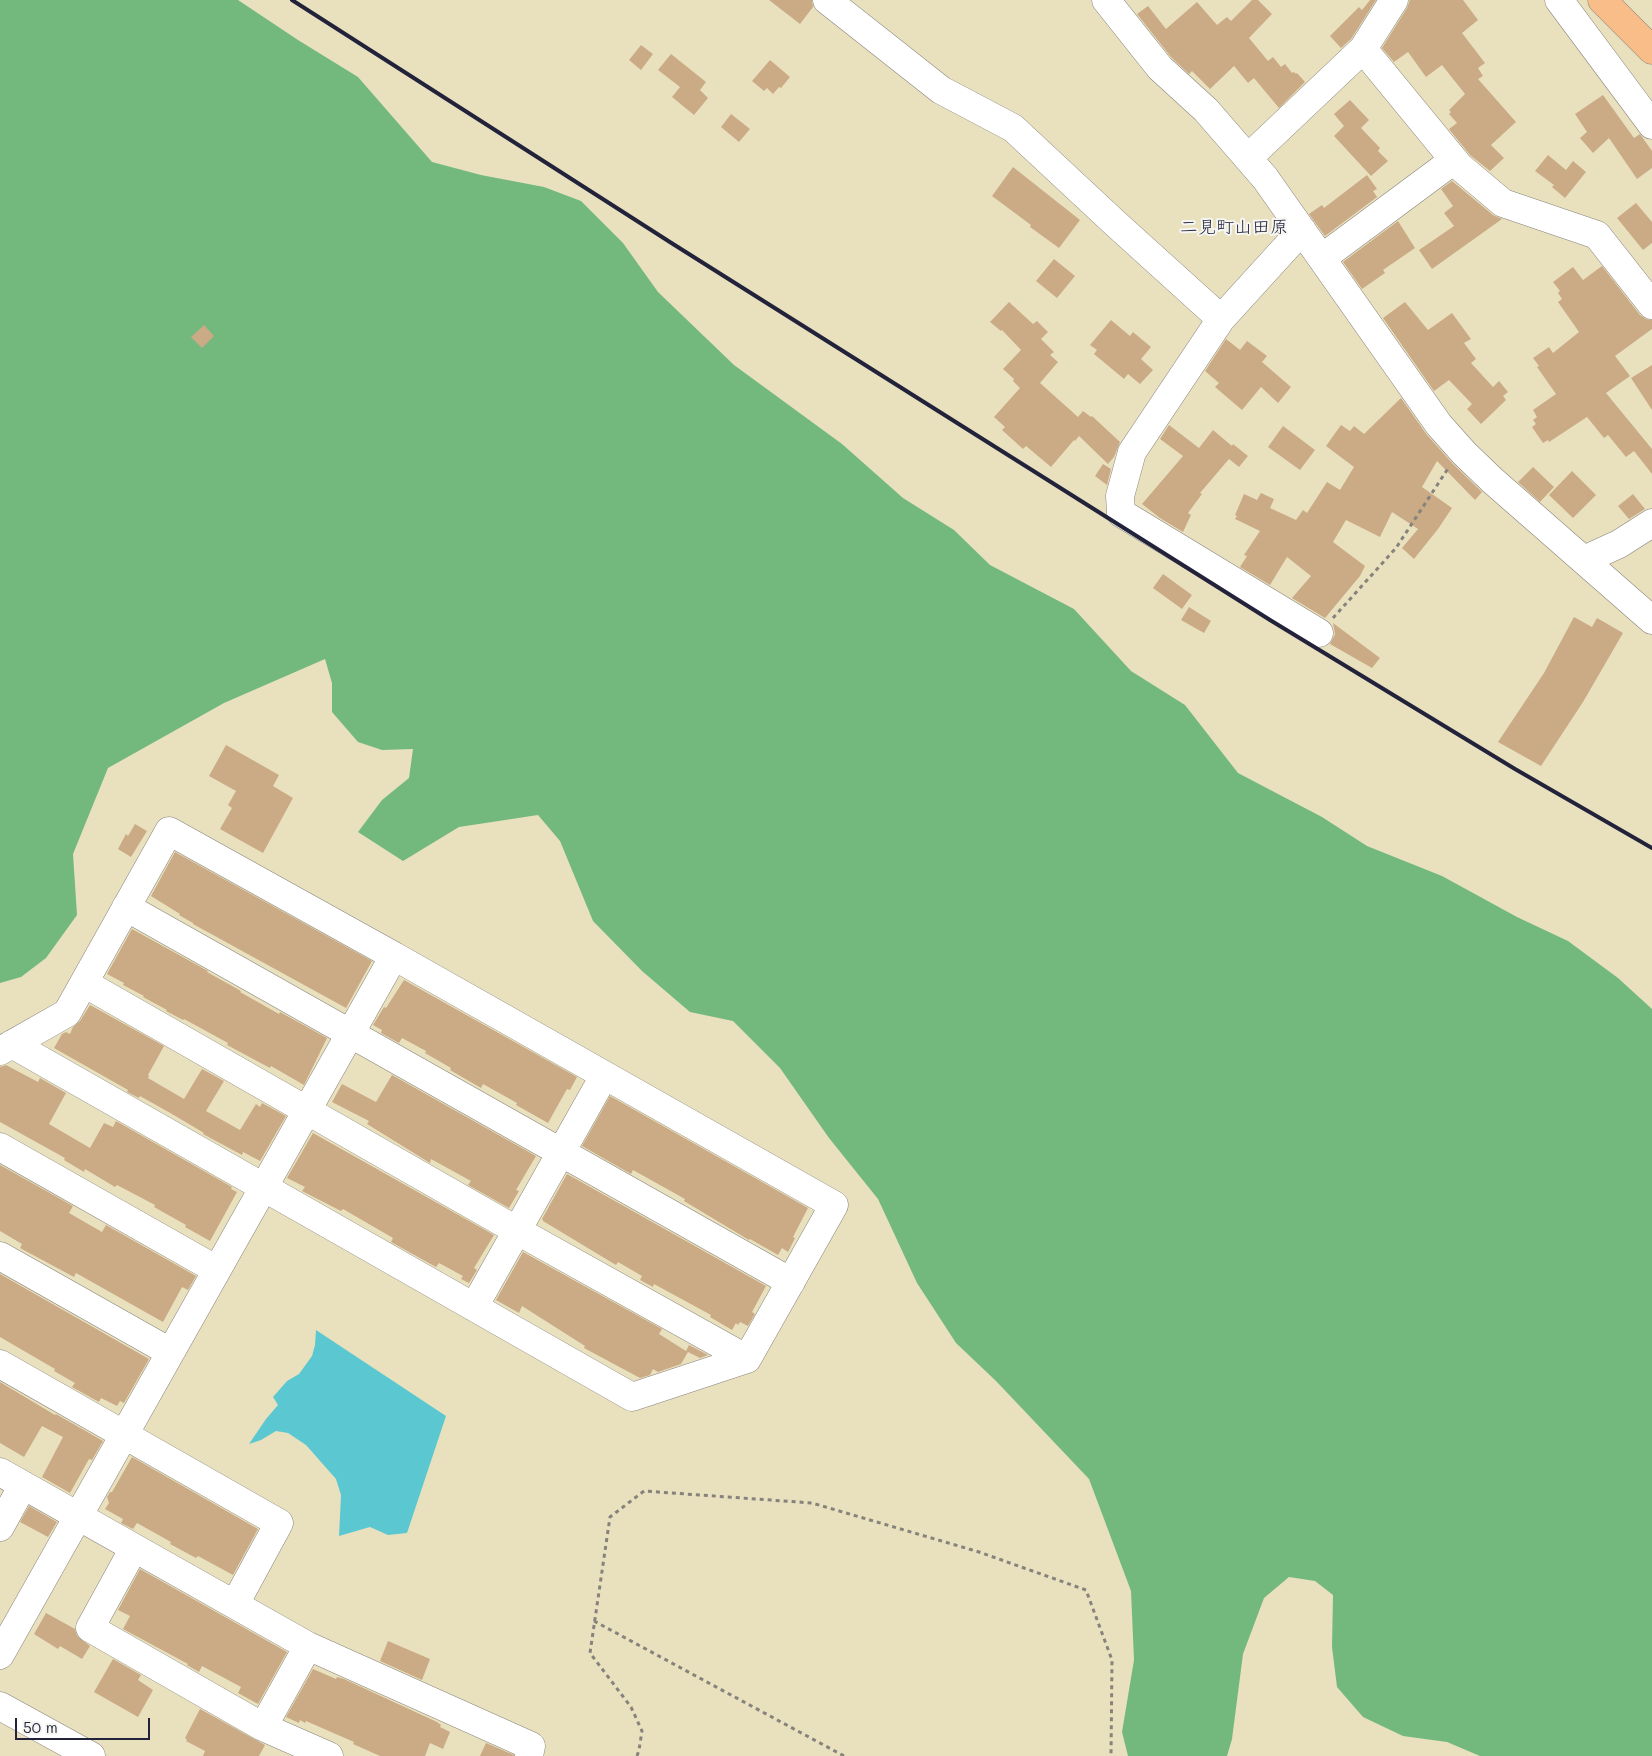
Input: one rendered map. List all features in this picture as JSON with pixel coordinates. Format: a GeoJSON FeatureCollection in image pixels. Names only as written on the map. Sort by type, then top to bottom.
{"type":"FeatureCollection","features":[{"type":"Feature","properties":{"kind":"main road"},"geometry":{"type":"LineString","coordinates":[[1602,0],[1652,50]]}},
{"type":"Feature","properties":{"kind":"street"},"geometry":{"type":"LineString","coordinates":[[827,0],[941,90],[1013,128],[1221,319]]}},
{"type":"Feature","properties":{"kind":"street"},"geometry":{"type":"LineString","coordinates":[[1106,0],[1160,68],[1206,110],[1266,178],[1439,425],[1492,480],[1652,620]]}},
{"type":"Feature","properties":{"kind":"street"},"geometry":{"type":"LineString","coordinates":[[1248,158],[1363,49],[1394,0]]}},
{"type":"Feature","properties":{"kind":"street"},"geometry":{"type":"LineString","coordinates":[[1559,0],[1652,125]]}},
{"type":"Feature","properties":{"kind":"street"},"geometry":{"type":"LineString","coordinates":[[1363,49],[1454,160],[1503,204],[1597,234],[1652,305]]}},
{"type":"Feature","properties":{"kind":"street"},"geometry":{"type":"LineString","coordinates":[[1322,258],[1454,160]]}},
{"type":"Feature","properties":{"kind":"street"},"geometry":{"type":"LineString","coordinates":[[1302,230],[1221,319],[1132,452],[1120,496],[1121,513],[1319,633]]}},
{"type":"Feature","properties":{"kind":"street"},"geometry":{"type":"LineString","coordinates":[[1584,560],[1618,544],[1652,523]]}},
{"type":"Feature","properties":{"kind":"street"},"geometry":{"type":"LineString","coordinates":[[169,831],[834,1205],[747,1359],[632,1397],[6,1047],[67,1012],[169,831]]}},
{"type":"Feature","properties":{"kind":"street"},"geometry":{"type":"LineString","coordinates":[[126,907],[791,1282]]}},
{"type":"Feature","properties":{"kind":"street"},"geometry":{"type":"LineString","coordinates":[[0,1655],[394,956]]}},
{"type":"Feature","properties":{"kind":"street"},"geometry":{"type":"LineString","coordinates":[[84,983],[516,1230],[747,1359]]}},
{"type":"Feature","properties":{"kind":"street"},"geometry":{"type":"LineString","coordinates":[[474,1307],[604,1076]]}},
{"type":"Feature","properties":{"kind":"street"},"geometry":{"type":"LineString","coordinates":[[0,1148],[217,1270]]}},
{"type":"Feature","properties":{"kind":"street"},"geometry":{"type":"LineString","coordinates":[[0,1256],[170,1352]]}},
{"type":"Feature","properties":{"kind":"street"},"geometry":{"type":"LineString","coordinates":[[0,1364],[279,1523],[234,1604]]}},
{"type":"Feature","properties":{"kind":"street"},"geometry":{"type":"LineString","coordinates":[[0,1472],[308,1646],[532,1746],[529,1756]]}},
{"type":"Feature","properties":{"kind":"street"},"geometry":{"type":"LineString","coordinates":[[0,1527],[24,1485]]}},
{"type":"Feature","properties":{"kind":"street"},"geometry":{"type":"LineString","coordinates":[[134,1548],[90,1628],[263,1727],[328,1756]]}},
{"type":"Feature","properties":{"kind":"street"},"geometry":{"type":"LineString","coordinates":[[263,1727],[308,1646]]}},
{"type":"Feature","properties":{"kind":"street"},"geometry":{"type":"LineString","coordinates":[[0,1706],[91,1756]]}},
{"type":"Feature","properties":{"kind":"path"},"geometry":{"type":"LineString","coordinates":[[1319,633],[1396,548],[1451,464],[1464,453]]}},
{"type":"Feature","properties":{"kind":"path"},"geometry":{"type":"LineString","coordinates":[[637,1756],[642,1731],[631,1707],[590,1653],[610,1517],[644,1491],[812,1503],[978,1552],[1086,1590],[1112,1660],[1112,1756]]}},
{"type":"Feature","properties":{"kind":"path"},"geometry":{"type":"LineString","coordinates":[[594,1621],[844,1756]]}},
{"type":"Feature","properties":{"kind":"green space"},"geometry":{"type":"Polygon","coordinates":[[[0,0],[238,0],[358,77],[432,162],[481,175],[544,187],[581,201],[623,243],[658,292],[734,365],[842,444],[903,498],[954,530],[990,565],[1074,609],[1131,671],[1185,705],[1238,773],[1322,817],[1367,846],[1442,876],[1517,917],[1568,941],[1618,978],[1652,1009],[1652,1756],[1480,1756],[1447,1742],[1403,1736],[1363,1717],[1337,1687],[1332,1647],[1333,1595],[1315,1581],[1289,1577],[1264,1598],[1243,1654],[1232,1739],[1227,1756],[1128,1756],[1122,1732],[1134,1660],[1131,1591],[1089,1479],[996,1381],[956,1343],[917,1283],[878,1199],[829,1138],[780,1068],[733,1021],[690,1012],[642,971],[593,921],[560,841],[538,815],[459,827],[403,861],[358,832],[382,800],[409,778],[413,749],[382,750],[358,742],[332,712],[332,683],[325,659],[224,703],[108,768],[73,854],[77,915],[46,958],[21,977],[0,983],[0,0]]]}},
{"type":"Feature","properties":{"kind":"water"},"geometry":{"type":"Polygon","coordinates":[[[316,1330],[446,1416],[407,1533],[388,1535],[370,1527],[339,1536],[341,1495],[336,1479],[306,1445],[288,1433],[276,1431],[261,1440],[249,1444],[278,1405],[273,1397],[287,1381],[299,1374],[312,1356],[316,1330]]]}},
{"type":"Feature","properties":{"kind":"building"},"geometry":{"type":"Polygon","coordinates":[[[769,0],[812,0],[813,7],[800,24],[769,0]]]}},
{"type":"Feature","properties":{"kind":"building"},"geometry":{"type":"Polygon","coordinates":[[[1252,0],[1258,0],[1272,14],[1249,38],[1268,61],[1273,57],[1281,67],[1285,64],[1292,73],[1297,73],[1305,82],[1279,108],[1254,78],[1248,83],[1234,66],[1210,89],[1192,71],[1189,74],[1171,57],[1137,14],[1148,6],[1166,29],[1197,2],[1217,25],[1227,17],[1231,21],[1252,0]]]}},
{"type":"Feature","properties":{"kind":"building"},"geometry":{"type":"Polygon","coordinates":[[[1370,0],[1376,0],[1351,39],[1341,48],[1330,36],[1359,7],[1362,10],[1370,0]]]}},
{"type":"Feature","properties":{"kind":"building"},"geometry":{"type":"Polygon","coordinates":[[[1410,0],[1463,0],[1478,20],[1462,33],[1485,63],[1478,68],[1483,76],[1478,79],[1516,122],[1491,145],[1504,158],[1490,171],[1470,155],[1449,129],[1457,123],[1449,114],[1451,112],[1449,110],[1465,94],[1442,65],[1426,77],[1408,52],[1394,62],[1382,48],[1410,0]]]}},
{"type":"Feature","properties":{"kind":"building"},"geometry":{"type":"Polygon","coordinates":[[[641,45],[653,54],[641,70],[629,60],[641,45]]]}},
{"type":"Feature","properties":{"kind":"building"},"geometry":{"type":"Polygon","coordinates":[[[671,54],[706,82],[700,90],[708,98],[694,115],[672,97],[680,87],[658,70],[671,54]]]}},
{"type":"Feature","properties":{"kind":"building"},"geometry":{"type":"Polygon","coordinates":[[[770,60],[790,77],[773,94],[767,88],[764,91],[752,81],[770,60]]]}},
{"type":"Feature","properties":{"kind":"building"},"geometry":{"type":"Polygon","coordinates":[[[1603,95],[1634,138],[1640,134],[1652,151],[1652,168],[1637,179],[1609,138],[1593,153],[1580,138],[1587,132],[1575,114],[1603,95]]]}},
{"type":"Feature","properties":{"kind":"building"},"geometry":{"type":"Polygon","coordinates":[[[1350,100],[1369,120],[1361,128],[1380,148],[1378,151],[1388,161],[1371,176],[1334,136],[1344,126],[1334,114],[1350,100]]]}},
{"type":"Feature","properties":{"kind":"building"},"geometry":{"type":"Polygon","coordinates":[[[731,114],[750,129],[739,142],[721,127],[731,114]]]}},
{"type":"Feature","properties":{"kind":"building"},"geometry":{"type":"Polygon","coordinates":[[[1548,155],[1566,170],[1573,161],[1586,172],[1565,198],[1552,187],[1554,185],[1535,171],[1548,155]]]}},
{"type":"Feature","properties":{"kind":"building"},"geometry":{"type":"Polygon","coordinates":[[[1013,167],[1080,220],[1059,248],[992,196],[1013,167]]]}},
{"type":"Feature","properties":{"kind":"building"},"geometry":{"type":"Polygon","coordinates":[[[1367,175],[1377,189],[1373,191],[1377,197],[1325,236],[1309,214],[1322,205],[1324,208],[1367,175]]]}},
{"type":"Feature","properties":{"kind":"building"},"geometry":{"type":"Polygon","coordinates":[[[1452,181],[1493,215],[1502,219],[1432,269],[1419,250],[1454,226],[1444,213],[1453,206],[1441,189],[1452,181]]]}},
{"type":"Feature","properties":{"kind":"building"},"geometry":{"type":"Polygon","coordinates":[[[1636,203],[1652,222],[1652,243],[1643,250],[1617,218],[1636,203]]]}},
{"type":"Feature","properties":{"kind":"building"},"geometry":{"type":"Polygon","coordinates":[[[1398,221],[1415,248],[1383,270],[1385,273],[1362,289],[1343,262],[1398,221]]]}},
{"type":"Feature","properties":{"kind":"building"},"geometry":{"type":"Polygon","coordinates":[[[1054,259],[1075,276],[1057,298],[1036,281],[1054,259]]]}},
{"type":"Feature","properties":{"kind":"building"},"geometry":{"type":"Polygon","coordinates":[[[1602,266],[1640,315],[1652,320],[1652,329],[1615,356],[1630,376],[1606,393],[1652,449],[1652,474],[1634,451],[1626,457],[1608,435],[1604,438],[1587,417],[1549,442],[1548,440],[1543,443],[1532,427],[1536,424],[1533,420],[1537,417],[1533,410],[1556,394],[1533,358],[1549,347],[1553,353],[1579,332],[1558,302],[1562,299],[1558,293],[1560,291],[1553,282],[1573,267],[1583,280],[1602,266]]]}},
{"type":"Feature","properties":{"kind":"building"},"geometry":{"type":"Polygon","coordinates":[[[1009,302],[1033,324],[1037,321],[1048,332],[1041,339],[1054,352],[1050,355],[1058,362],[1040,383],[1078,417],[1083,411],[1092,416],[1120,442],[1114,457],[1108,464],[1079,436],[1051,467],[1026,446],[1023,449],[1002,430],[1005,427],[994,417],[1020,388],[1013,381],[1014,379],[1003,369],[1021,350],[1002,330],[990,322],[1009,302]]]}},
{"type":"Feature","properties":{"kind":"building"},"geometry":{"type":"Polygon","coordinates":[[[1405,302],[1428,330],[1452,313],[1471,339],[1464,343],[1476,359],[1471,363],[1493,387],[1499,381],[1508,392],[1503,396],[1506,400],[1481,424],[1467,409],[1472,404],[1449,380],[1434,391],[1383,318],[1405,302]]]}},
{"type":"Feature","properties":{"kind":"building"},"geometry":{"type":"Polygon","coordinates":[[[1111,320],[1130,336],[1133,332],[1151,347],[1141,359],[1153,370],[1140,384],[1128,374],[1124,379],[1094,354],[1097,350],[1090,345],[1111,320]]]}},
{"type":"Feature","properties":{"kind":"building"},"geometry":{"type":"Polygon","coordinates":[[[204,325],[214,336],[202,348],[191,337],[204,325]]]}},
{"type":"Feature","properties":{"kind":"building"},"geometry":{"type":"Polygon","coordinates":[[[1226,339],[1240,350],[1247,341],[1267,356],[1262,362],[1291,387],[1278,403],[1261,387],[1242,410],[1215,387],[1219,383],[1205,371],[1226,339]]]}},
{"type":"Feature","properties":{"kind":"building"},"geometry":{"type":"Polygon","coordinates":[[[1652,365],[1652,410],[1631,378],[1652,365]]]}},
{"type":"Feature","properties":{"kind":"building"},"geometry":{"type":"Polygon","coordinates":[[[1401,398],[1427,435],[1482,492],[1475,500],[1437,461],[1422,487],[1452,508],[1414,559],[1402,548],[1418,529],[1392,512],[1380,537],[1346,520],[1333,542],[1365,566],[1360,576],[1325,618],[1292,598],[1311,576],[1287,557],[1270,585],[1240,567],[1247,556],[1244,555],[1260,531],[1235,519],[1244,494],[1257,500],[1261,493],[1274,499],[1270,508],[1296,520],[1303,510],[1307,513],[1327,482],[1340,490],[1354,467],[1326,446],[1341,425],[1350,431],[1354,426],[1364,434],[1401,398]]]}},
{"type":"Feature","properties":{"kind":"building"},"geometry":{"type":"Polygon","coordinates":[[[1169,425],[1199,448],[1213,430],[1232,446],[1233,444],[1248,456],[1239,467],[1229,459],[1200,493],[1202,494],[1188,513],[1191,515],[1183,532],[1142,504],[1183,456],[1160,439],[1169,425]]]}},
{"type":"Feature","properties":{"kind":"building"},"geometry":{"type":"Polygon","coordinates":[[[1283,426],[1315,450],[1300,470],[1268,447],[1283,426]]]}},
{"type":"Feature","properties":{"kind":"building"},"geometry":{"type":"Polygon","coordinates":[[[1103,464],[1111,469],[1107,485],[1095,476],[1103,464]]]}},
{"type":"Feature","properties":{"kind":"building"},"geometry":{"type":"Polygon","coordinates":[[[1533,467],[1554,487],[1540,502],[1518,482],[1533,467]]]}},
{"type":"Feature","properties":{"kind":"building"},"geometry":{"type":"Polygon","coordinates":[[[1572,471],[1596,495],[1573,518],[1549,495],[1572,471]]]}},
{"type":"Feature","properties":{"kind":"building"},"geometry":{"type":"Polygon","coordinates":[[[1633,494],[1645,509],[1629,519],[1618,506],[1633,494]]]}},
{"type":"Feature","properties":{"kind":"building"},"geometry":{"type":"Polygon","coordinates":[[[1163,574],[1192,595],[1182,609],[1153,588],[1163,574]]]}},
{"type":"Feature","properties":{"kind":"building"},"geometry":{"type":"Polygon","coordinates":[[[1189,607],[1211,621],[1204,633],[1181,620],[1189,607]]]}},
{"type":"Feature","properties":{"kind":"building"},"geometry":{"type":"Polygon","coordinates":[[[1574,617],[1592,627],[1597,618],[1623,633],[1583,702],[1541,766],[1498,742],[1544,673],[1574,617]]]}},
{"type":"Feature","properties":{"kind":"building"},"geometry":{"type":"Polygon","coordinates":[[[1333,623],[1380,658],[1372,668],[1330,644],[1335,634],[1333,623]]]}},
{"type":"Feature","properties":{"kind":"building"},"geometry":{"type":"Polygon","coordinates":[[[226,745],[279,775],[273,786],[293,798],[263,853],[220,829],[232,808],[228,805],[236,791],[209,776],[226,745]]]}},
{"type":"Feature","properties":{"kind":"building"},"geometry":{"type":"Polygon","coordinates":[[[135,824],[147,831],[131,857],[118,849],[126,834],[128,836],[135,824]]]}},
{"type":"Feature","properties":{"kind":"building"},"geometry":{"type":"Polygon","coordinates":[[[175,852],[372,961],[346,1008],[193,924],[151,896],[175,852]]]}},
{"type":"Feature","properties":{"kind":"building"},"geometry":{"type":"Polygon","coordinates":[[[132,929],[208,971],[279,1014],[280,1012],[327,1038],[304,1085],[166,1011],[107,974],[132,929]]]}},
{"type":"Feature","properties":{"kind":"building"},"geometry":{"type":"Polygon","coordinates":[[[404,980],[577,1077],[570,1090],[567,1089],[548,1123],[483,1084],[481,1088],[450,1070],[451,1068],[425,1053],[426,1051],[402,1038],[399,1043],[381,1033],[382,1030],[373,1025],[404,980]]]}},
{"type":"Feature","properties":{"kind":"building"},"geometry":{"type":"Polygon","coordinates":[[[90,1005],[164,1046],[148,1078],[184,1099],[202,1069],[224,1081],[206,1111],[240,1130],[256,1104],[260,1107],[262,1103],[286,1116],[260,1161],[243,1152],[242,1155],[203,1134],[172,1114],[140,1096],[139,1098],[127,1092],[128,1090],[54,1048],[62,1034],[66,1032],[70,1034],[73,1027],[80,1021],[90,1005]]]}},
{"type":"Feature","properties":{"kind":"building"},"geometry":{"type":"Polygon","coordinates":[[[6,1065],[38,1082],[40,1078],[66,1093],[49,1124],[90,1148],[104,1123],[113,1127],[116,1121],[232,1187],[231,1189],[237,1192],[210,1241],[154,1207],[155,1205],[117,1185],[115,1187],[85,1169],[84,1172],[64,1160],[65,1158],[0,1122],[0,1067],[6,1065]]]}},
{"type":"Feature","properties":{"kind":"building"},"geometry":{"type":"Polygon","coordinates":[[[392,1075],[536,1156],[516,1190],[519,1191],[509,1208],[468,1185],[471,1181],[431,1159],[430,1163],[367,1124],[369,1121],[332,1102],[342,1084],[376,1102],[392,1075]]]}},
{"type":"Feature","properties":{"kind":"building"},"geometry":{"type":"Polygon","coordinates":[[[610,1096],[808,1208],[793,1237],[795,1238],[788,1252],[782,1248],[778,1255],[749,1240],[684,1201],[685,1199],[633,1170],[631,1174],[582,1146],[610,1096]]]}},
{"type":"Feature","properties":{"kind":"building"},"geometry":{"type":"Polygon","coordinates":[[[313,1133],[494,1235],[474,1268],[477,1270],[469,1283],[461,1279],[463,1276],[439,1263],[436,1267],[391,1242],[393,1238],[343,1209],[341,1211],[302,1191],[305,1187],[287,1178],[313,1133]]]}},
{"type":"Feature","properties":{"kind":"building"},"geometry":{"type":"Polygon","coordinates":[[[0,1165],[73,1206],[69,1213],[102,1232],[106,1225],[196,1276],[188,1290],[182,1287],[163,1322],[76,1273],[74,1277],[20,1248],[22,1244],[0,1231],[0,1165]]]}},
{"type":"Feature","properties":{"kind":"building"},"geometry":{"type":"Polygon","coordinates":[[[567,1174],[766,1286],[752,1312],[755,1314],[748,1326],[740,1322],[738,1325],[736,1323],[732,1330],[710,1317],[711,1315],[654,1284],[653,1287],[640,1280],[642,1276],[618,1262],[616,1265],[543,1221],[542,1219],[567,1174]]]}},
{"type":"Feature","properties":{"kind":"building"},"geometry":{"type":"Polygon","coordinates":[[[523,1252],[662,1329],[659,1334],[686,1351],[689,1345],[708,1355],[700,1358],[688,1352],[681,1364],[658,1372],[653,1369],[650,1375],[640,1378],[584,1348],[585,1346],[522,1306],[519,1313],[496,1300],[523,1252]]]}},
{"type":"Feature","properties":{"kind":"building"},"geometry":{"type":"Polygon","coordinates":[[[0,1274],[149,1359],[124,1403],[120,1401],[117,1406],[101,1398],[99,1402],[72,1387],[75,1383],[54,1371],[55,1369],[0,1337],[0,1274]]]}},
{"type":"Feature","properties":{"kind":"building"},"geometry":{"type":"Polygon","coordinates":[[[0,1382],[103,1441],[92,1460],[89,1459],[70,1493],[42,1477],[63,1437],[42,1426],[24,1457],[0,1443],[0,1382]]]}},
{"type":"Feature","properties":{"kind":"building"},"geometry":{"type":"Polygon","coordinates":[[[132,1457],[258,1529],[233,1575],[198,1556],[196,1558],[170,1544],[171,1542],[137,1523],[133,1529],[121,1523],[123,1519],[105,1509],[109,1503],[107,1497],[112,1492],[132,1457]]]}},
{"type":"Feature","properties":{"kind":"building"},"geometry":{"type":"Polygon","coordinates":[[[29,1506],[57,1522],[48,1537],[20,1522],[29,1506]]]}},
{"type":"Feature","properties":{"kind":"building"},"geometry":{"type":"Polygon","coordinates":[[[140,1569],[287,1652],[258,1704],[238,1693],[241,1687],[202,1666],[199,1672],[188,1664],[123,1629],[130,1616],[118,1610],[140,1569]]]}},
{"type":"Feature","properties":{"kind":"building"},"geometry":{"type":"Polygon","coordinates":[[[46,1613],[75,1629],[77,1636],[90,1646],[82,1659],[60,1646],[58,1649],[34,1634],[46,1613]]]}},
{"type":"Feature","properties":{"kind":"building"},"geometry":{"type":"Polygon","coordinates":[[[388,1641],[430,1659],[422,1680],[380,1661],[388,1641]]]}},
{"type":"Feature","properties":{"kind":"building"},"geometry":{"type":"Polygon","coordinates":[[[113,1659],[141,1675],[138,1680],[153,1690],[138,1717],[94,1692],[113,1659]]]}},
{"type":"Feature","properties":{"kind":"building"},"geometry":{"type":"Polygon","coordinates":[[[313,1669],[336,1679],[337,1677],[344,1679],[437,1722],[441,1725],[440,1727],[450,1732],[443,1749],[430,1743],[425,1756],[380,1756],[353,1744],[354,1742],[306,1721],[305,1723],[300,1720],[299,1723],[286,1717],[313,1669]]]}},
{"type":"Feature","properties":{"kind":"building"},"geometry":{"type":"Polygon","coordinates":[[[200,1709],[265,1745],[259,1756],[203,1756],[205,1751],[186,1741],[185,1738],[200,1709]]]}},
{"type":"Feature","properties":{"kind":"building"},"geometry":{"type":"Polygon","coordinates":[[[486,1743],[514,1755],[514,1756],[480,1756],[486,1743]]]}},
{"type":"Feature","properties":{"kind":"railway"},"geometry":{"type":"LineString","coordinates":[[292,0],[673,244],[1270,620],[1515,769],[1652,848]]}},
{"type":"Feature","properties":{"kind":"district","name":"二見町山田原"},"geometry":{"type":"Point","coordinates":[1234,227]}}]}
